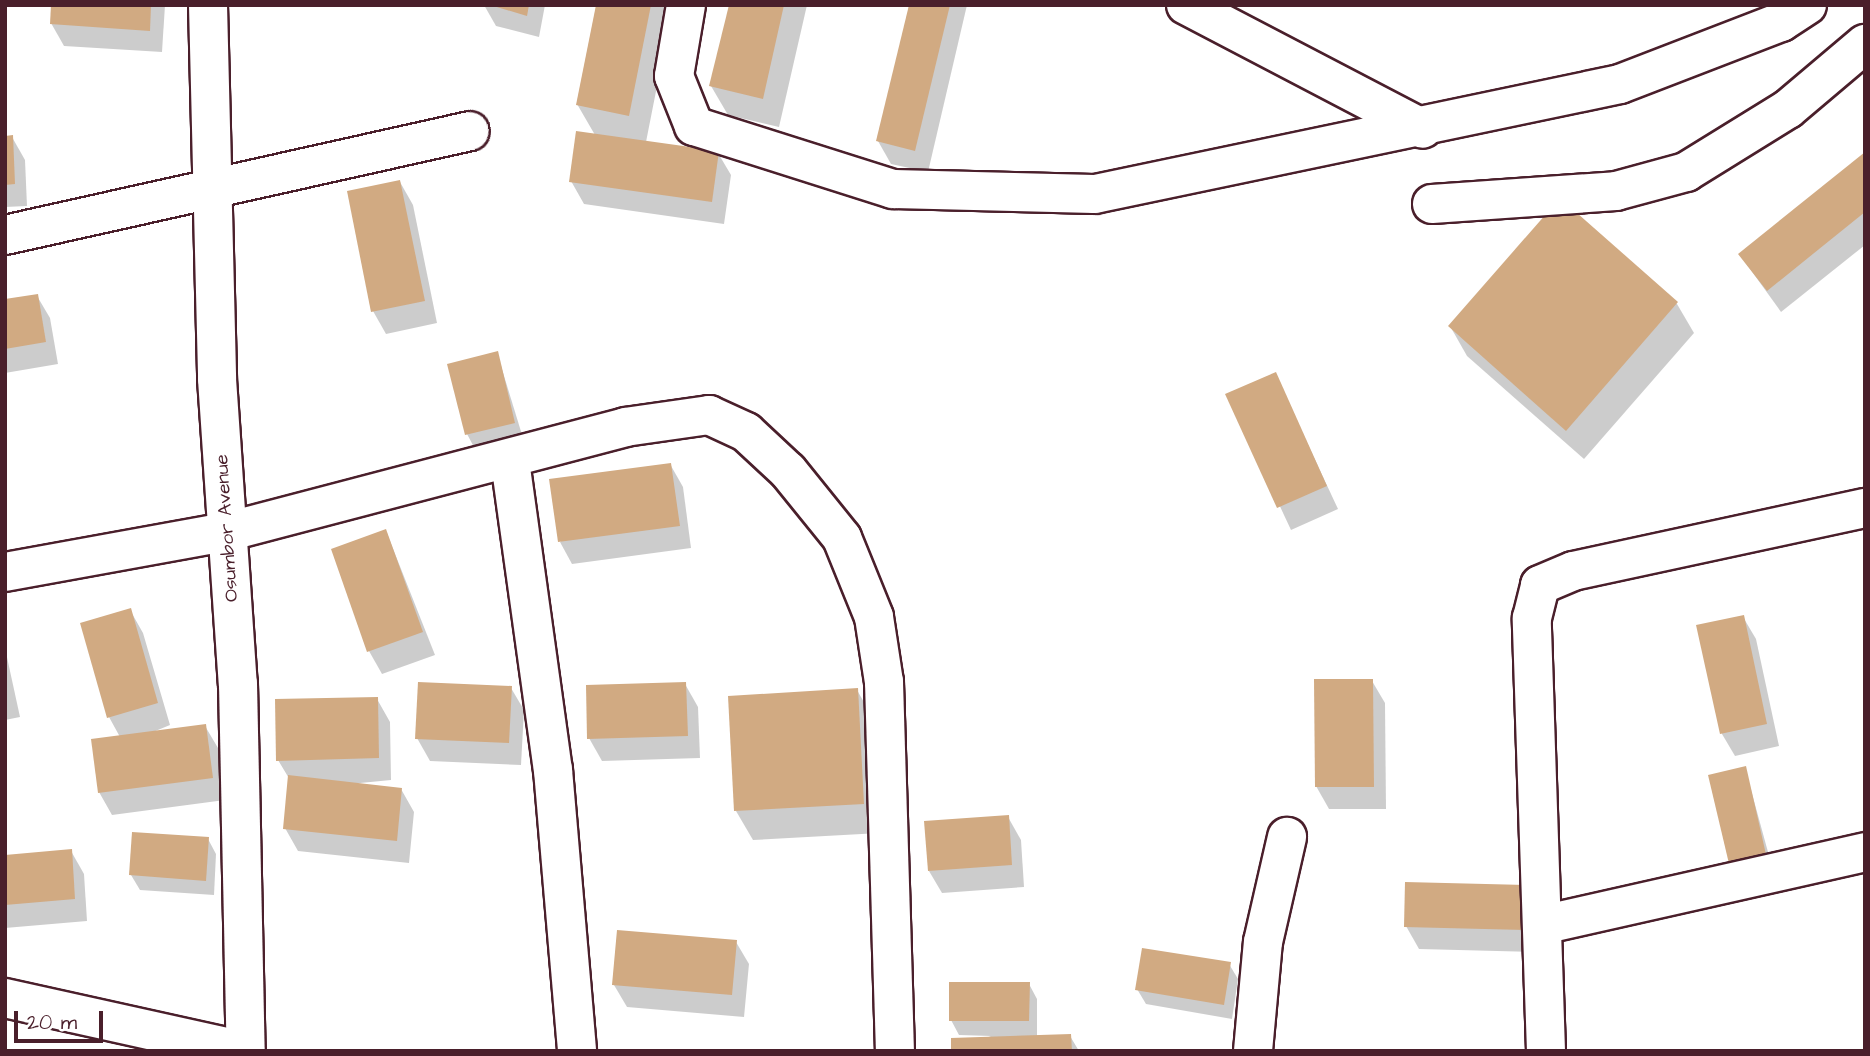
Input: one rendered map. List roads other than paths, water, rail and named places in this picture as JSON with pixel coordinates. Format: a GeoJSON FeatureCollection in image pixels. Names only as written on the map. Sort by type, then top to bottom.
{"type":"FeatureCollection","features":[{"type":"Feature","properties":{"kind":"street","name":"Osumbor Avenue"},"geometry":{"type":"LineString","coordinates":[[208,5],[216,192],[217,379],[238,684],[245,1051]]}},
{"type":"Feature","properties":{"kind":"street"},"geometry":{"type":"LineString","coordinates":[[686,5],[674,76],[677,99],[694,126],[893,189],[1095,194],[1423,129],[1620,84],[1781,22],[1807,5]]}},
{"type":"Feature","properties":{"kind":"street"},"geometry":{"type":"LineString","coordinates":[[1186,5],[1423,129]]}},
{"type":"Feature","properties":{"kind":"street"},"geometry":{"type":"LineString","coordinates":[[1432,204],[1616,191],[1686,172],[1788,109],[1865,44]]}},
{"type":"Feature","properties":{"kind":"street"},"geometry":{"type":"LineString","coordinates":[[5,235],[216,192],[469,131]]}},
{"type":"Feature","properties":{"kind":"street"},"geometry":{"type":"LineString","coordinates":[[5,572],[226,532],[510,461],[625,427],[709,415],[746,432],[788,471],[842,538],[874,617],[884,682],[895,1051]]}},
{"type":"Feature","properties":{"kind":"street"},"geometry":{"type":"LineString","coordinates":[[510,461],[553,770],[577,1051]]}},
{"type":"Feature","properties":{"kind":"street"},"geometry":{"type":"LineString","coordinates":[[1546,1051],[1546,924],[1532,618],[1541,585],[1573,572],[1865,508]]}},
{"type":"Feature","properties":{"kind":"street"},"geometry":{"type":"LineString","coordinates":[[1253,1051],[1264,942],[1287,837]]}},
{"type":"Feature","properties":{"kind":"street"},"geometry":{"type":"LineString","coordinates":[[1546,924],[1865,852]]}},
{"type":"Feature","properties":{"kind":"street"},"geometry":{"type":"LineString","coordinates":[[5,998],[245,1051]]}}]}
